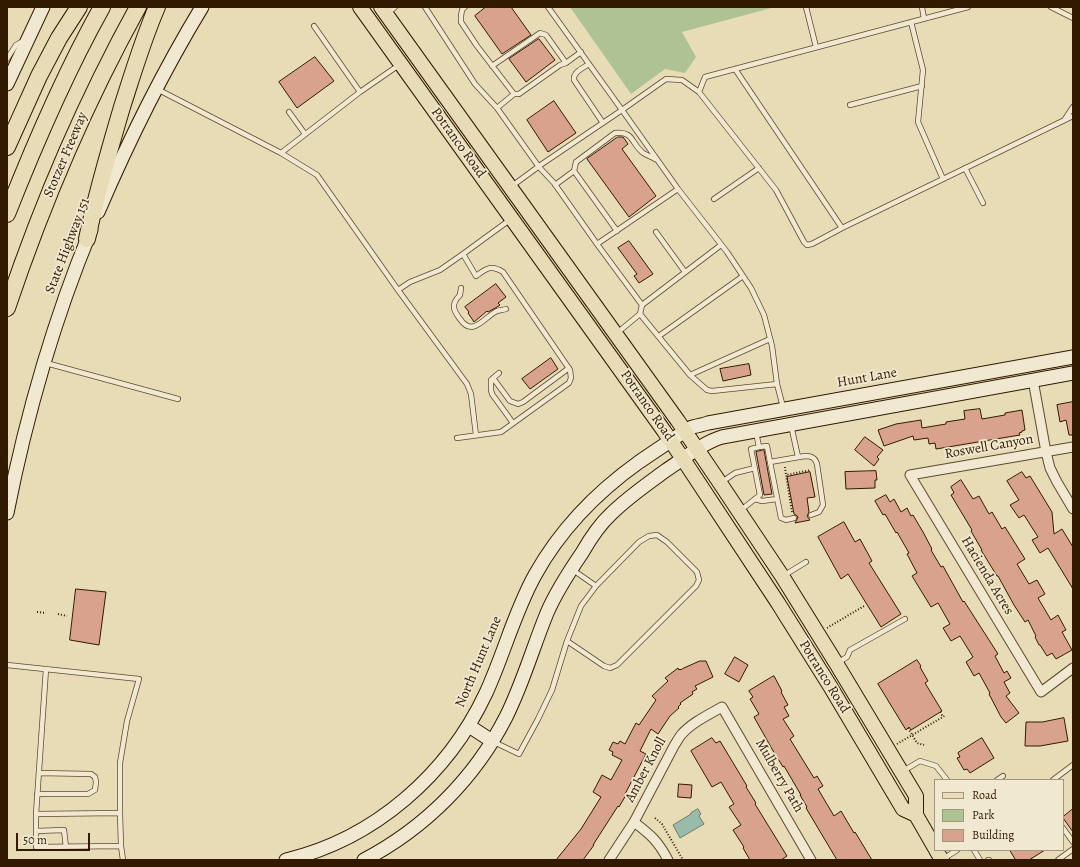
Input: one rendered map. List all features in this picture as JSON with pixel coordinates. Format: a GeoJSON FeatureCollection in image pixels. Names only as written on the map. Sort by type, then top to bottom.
{"type":"FeatureCollection","features":[{"type":"Feature","properties":{"kind":"highway"},"geometry":{"type":"LineString","coordinates":[[7,147],[46,62],[79,7]]}},
{"type":"Feature","properties":{"kind":"highway"},"geometry":{"type":"LineString","coordinates":[[7,214],[35,144],[57,95],[102,7]]}},
{"type":"Feature","properties":{"kind":"highway","name":"Stotzer Freeway"},"geometry":{"type":"LineString","coordinates":[[7,308],[34,232],[65,155],[106,68],[138,7]]}},
{"type":"Feature","properties":{"kind":"highway"},"geometry":{"type":"LineString","coordinates":[[87,239],[94,206],[119,116],[142,47],[158,7]]}},
{"type":"Feature","properties":{"kind":"main road"},"geometry":{"type":"LineString","coordinates":[[7,84],[44,7]]}},
{"type":"Feature","properties":{"kind":"main road","name":"State Highway 151"},"geometry":{"type":"LineString","coordinates":[[7,513],[22,443],[44,362],[64,300],[87,239],[115,174],[157,89],[202,7]]}},
{"type":"Feature","properties":{"kind":"main road","name":"Potranco Road"},"geometry":{"type":"LineString","coordinates":[[360,7],[671,441],[778,603],[903,808],[916,815]]}},
{"type":"Feature","properties":{"kind":"main road","name":"Potranco Road"},"geometry":{"type":"LineString","coordinates":[[388,10],[511,187],[685,432],[782,576],[916,796],[916,815],[934,846]]}},
{"type":"Feature","properties":{"kind":"main road"},"geometry":{"type":"LineString","coordinates":[[439,118],[448,120],[460,131],[500,185],[505,188],[511,187]]}},
{"type":"Feature","properties":{"kind":"main road"},"geometry":{"type":"LineString","coordinates":[[512,218],[517,216],[520,217],[526,223],[568,280],[577,288],[585,291]]}},
{"type":"Feature","properties":{"kind":"main road","name":"Hunt Lane"},"geometry":{"type":"LineString","coordinates":[[671,441],[692,427],[708,423],[1073,357]]}},
{"type":"Feature","properties":{"kind":"main road"},"geometry":{"type":"LineString","coordinates":[[364,860],[394,843],[417,826],[438,808],[466,778],[492,741],[506,717],[548,611],[571,569],[597,530],[612,512],[636,492],[683,459],[707,443],[716,439],[1073,373]]}},
{"type":"Feature","properties":{"kind":"main road"},"geometry":{"type":"LineString","coordinates":[[818,420],[820,411],[880,399],[886,391]]}},
{"type":"Feature","properties":{"kind":"main road","name":"North Hunt Lane"},"geometry":{"type":"LineString","coordinates":[[286,860],[320,849],[344,839],[370,825],[391,811],[428,779],[444,761],[469,726],[487,691],[520,605],[535,575],[551,550],[578,515],[602,491],[628,470],[671,441]]}},
{"type":"Feature","properties":{"kind":"main road"},"geometry":{"type":"LineString","coordinates":[[767,586],[782,576]]}},
{"type":"Feature","properties":{"kind":"main road"},"geometry":{"type":"LineString","coordinates":[[778,603],[799,622],[826,664],[832,665],[836,663]]}},
{"type":"Feature","properties":{"kind":"main road"},"geometry":{"type":"LineString","coordinates":[[830,686],[854,711],[890,772],[896,775],[902,772]]}},
{"type":"Feature","properties":{"kind":"main road"},"geometry":{"type":"LineString","coordinates":[[469,726],[492,741]]}},
{"type":"Feature","properties":{"kind":"main road","name":"Potranco Road"},"geometry":{"type":"LineString","coordinates":[[937,851],[942,860]]}},
{"type":"Feature","properties":{"kind":"street"},"geometry":{"type":"LineString","coordinates":[[1033,380],[1050,468],[1073,509]]}},
{"type":"Feature","properties":{"kind":"street","name":"Roswell Canyon"},"geometry":{"type":"LineString","coordinates":[[910,475],[1073,447]]}},
{"type":"Feature","properties":{"kind":"street","name":"Hacienda Acres"},"geometry":{"type":"LineString","coordinates":[[910,475],[1041,692],[1073,668]]}},
{"type":"Feature","properties":{"kind":"street","name":"Amber Knoll"},"geometry":{"type":"LineString","coordinates":[[609,860],[634,822],[674,746],[681,736],[697,721],[722,707]]}},
{"type":"Feature","properties":{"kind":"street","name":"Mulberry Path"},"geometry":{"type":"LineString","coordinates":[[722,707],[811,860]]}},
{"type":"Feature","properties":{"kind":"street"},"geometry":{"type":"LineString","coordinates":[[634,822],[654,838],[668,860]]}},
{"type":"Feature","properties":{"kind":"lane"},"geometry":{"type":"LineString","coordinates":[[425,7],[475,84],[497,108],[642,305]]}},
{"type":"Feature","properties":{"kind":"lane"},"geometry":{"type":"LineString","coordinates":[[466,7],[462,10],[462,22],[477,46],[514,94]]}},
{"type":"Feature","properties":{"kind":"lane"},"geometry":{"type":"LineString","coordinates":[[548,7],[678,189],[721,245],[751,288],[764,315],[772,346],[777,384],[783,410]]}},
{"type":"Feature","properties":{"kind":"lane"},"geometry":{"type":"LineString","coordinates":[[806,7],[816,47]]}},
{"type":"Feature","properties":{"kind":"lane"},"geometry":{"type":"LineString","coordinates":[[922,7],[924,19]]}},
{"type":"Feature","properties":{"kind":"lane"},"geometry":{"type":"LineString","coordinates":[[699,92],[705,76],[968,7]]}},
{"type":"Feature","properties":{"kind":"lane"},"geometry":{"type":"LineString","coordinates":[[1051,7],[1073,18]]}},
{"type":"Feature","properties":{"kind":"lane"},"geometry":{"type":"LineString","coordinates":[[911,22],[923,70],[918,122],[943,179]]}},
{"type":"Feature","properties":{"kind":"lane"},"geometry":{"type":"LineString","coordinates":[[314,26],[360,92]]}},
{"type":"Feature","properties":{"kind":"lane"},"geometry":{"type":"LineString","coordinates":[[492,66],[540,34],[546,35],[566,63]]}},
{"type":"Feature","properties":{"kind":"lane"},"geometry":{"type":"LineString","coordinates":[[7,59],[16,45],[30,36]]}},
{"type":"Feature","properties":{"kind":"lane"},"geometry":{"type":"LineString","coordinates":[[497,108],[514,94],[519,94],[581,52]]}},
{"type":"Feature","properties":{"kind":"lane"},"geometry":{"type":"LineString","coordinates":[[281,152],[360,92],[400,64]]}},
{"type":"Feature","properties":{"kind":"lane"},"geometry":{"type":"LineString","coordinates":[[589,64],[575,74],[574,80],[603,123]]}},
{"type":"Feature","properties":{"kind":"lane"},"geometry":{"type":"LineString","coordinates":[[734,69],[842,228]]}},
{"type":"Feature","properties":{"kind":"lane"},"geometry":{"type":"LineString","coordinates":[[511,187],[666,79],[682,80],[699,92],[776,190],[807,245],[812,244],[1073,116]]}},
{"type":"Feature","properties":{"kind":"lane"},"geometry":{"type":"LineString","coordinates":[[850,105],[922,86]]}},
{"type":"Feature","properties":{"kind":"lane"},"geometry":{"type":"LineString","coordinates":[[157,89],[281,152],[317,175],[398,290],[467,384],[471,394],[476,435]]}},
{"type":"Feature","properties":{"kind":"lane"},"geometry":{"type":"LineString","coordinates":[[1064,120],[1073,107]]}},
{"type":"Feature","properties":{"kind":"lane"},"geometry":{"type":"LineString","coordinates":[[289,112],[305,134]]}},
{"type":"Feature","properties":{"kind":"lane"},"geometry":{"type":"LineString","coordinates":[[555,185],[574,171],[576,162],[615,133],[622,132],[630,136],[641,152],[657,159]]}},
{"type":"Feature","properties":{"kind":"lane"},"geometry":{"type":"LineString","coordinates":[[714,199],[759,168]]}},
{"type":"Feature","properties":{"kind":"lane"},"geometry":{"type":"LineString","coordinates":[[965,168],[983,203]]}},
{"type":"Feature","properties":{"kind":"lane"},"geometry":{"type":"LineString","coordinates":[[574,171],[617,231]]}},
{"type":"Feature","properties":{"kind":"lane"},"geometry":{"type":"LineString","coordinates":[[597,244],[678,189]]}},
{"type":"Feature","properties":{"kind":"lane"},"geometry":{"type":"LineString","coordinates":[[398,290],[410,282],[440,270],[512,218]]}},
{"type":"Feature","properties":{"kind":"lane"},"geometry":{"type":"LineString","coordinates":[[656,232],[685,272]]}},
{"type":"Feature","properties":{"kind":"lane"},"geometry":{"type":"LineString","coordinates":[[615,334],[640,314],[642,305],[721,245]]}},
{"type":"Feature","properties":{"kind":"lane"},"geometry":{"type":"LineString","coordinates":[[457,438],[501,432],[569,383],[571,378],[569,368],[503,272],[498,269],[490,268],[476,276],[463,254]]}},
{"type":"Feature","properties":{"kind":"lane"},"geometry":{"type":"LineString","coordinates":[[658,336],[743,276]]}},
{"type":"Feature","properties":{"kind":"lane"},"geometry":{"type":"LineString","coordinates":[[460,288],[460,295],[456,299],[454,306],[456,313],[466,325],[473,327],[497,311],[506,309]]}},
{"type":"Feature","properties":{"kind":"lane"},"geometry":{"type":"LineString","coordinates":[[640,314],[690,375],[707,390],[712,391],[777,384]]}},
{"type":"Feature","properties":{"kind":"lane"},"geometry":{"type":"LineString","coordinates":[[690,375],[770,339]]}},
{"type":"Feature","properties":{"kind":"lane"},"geometry":{"type":"LineString","coordinates":[[44,362],[178,399]]}},
{"type":"Feature","properties":{"kind":"lane"},"geometry":{"type":"LineString","coordinates":[[493,378],[510,401],[518,404],[523,402],[569,368]]}},
{"type":"Feature","properties":{"kind":"lane"},"geometry":{"type":"LineString","coordinates":[[499,373],[493,378],[490,385],[492,394],[513,423]]}},
{"type":"Feature","properties":{"kind":"lane"},"geometry":{"type":"LineString","coordinates":[[791,424],[798,457]]}},
{"type":"Feature","properties":{"kind":"lane"},"geometry":{"type":"LineString","coordinates":[[756,431],[759,447]]}},
{"type":"Feature","properties":{"kind":"lane"},"geometry":{"type":"LineString","coordinates":[[739,512],[760,495],[751,449],[767,446],[781,518],[784,520],[793,518]]}},
{"type":"Feature","properties":{"kind":"lane"},"geometry":{"type":"LineString","coordinates":[[770,462],[798,457],[809,456],[814,458],[817,464],[823,505],[820,512],[810,515]]}},
{"type":"Feature","properties":{"kind":"lane"},"geometry":{"type":"LineString","coordinates":[[720,483],[735,473],[755,468]]}},
{"type":"Feature","properties":{"kind":"lane"},"geometry":{"type":"LineString","coordinates":[[755,499],[762,501],[777,499]]}},
{"type":"Feature","properties":{"kind":"lane"},"geometry":{"type":"LineString","coordinates":[[492,741],[519,754],[552,690],[567,641],[581,606],[596,586],[639,542],[649,536],[657,535],[667,542],[697,572],[699,580],[696,586],[617,665],[610,668],[604,666],[567,641]]}},
{"type":"Feature","properties":{"kind":"lane"},"geometry":{"type":"LineString","coordinates":[[782,576],[806,562]]}},
{"type":"Feature","properties":{"kind":"lane"},"geometry":{"type":"LineString","coordinates":[[571,569],[596,586]]}},
{"type":"Feature","properties":{"kind":"lane"},"geometry":{"type":"LineString","coordinates":[[836,663],[847,657],[850,650],[905,619]]}},
{"type":"Feature","properties":{"kind":"lane"},"geometry":{"type":"LineString","coordinates":[[7,665],[139,679],[127,721],[120,763],[121,846],[123,860]]}},
{"type":"Feature","properties":{"kind":"lane"},"geometry":{"type":"LineString","coordinates":[[46,669],[38,773],[36,847],[121,846]]}},
{"type":"Feature","properties":{"kind":"lane"},"geometry":{"type":"LineString","coordinates":[[902,772],[920,761],[936,766],[946,779]]}},
{"type":"Feature","properties":{"kind":"lane"},"geometry":{"type":"LineString","coordinates":[[1054,779],[1073,765]]}},
{"type":"Feature","properties":{"kind":"lane"},"geometry":{"type":"LineString","coordinates":[[37,794],[88,794],[95,790],[96,782],[95,777],[91,774],[38,773]]}},
{"type":"Feature","properties":{"kind":"lane"},"geometry":{"type":"LineString","coordinates":[[998,779],[1003,776]]}},
{"type":"Feature","properties":{"kind":"lane"},"geometry":{"type":"LineString","coordinates":[[36,814],[120,813]]}},
{"type":"Feature","properties":{"kind":"lane"},"geometry":{"type":"LineString","coordinates":[[1064,829],[1073,842]]}},
{"type":"Feature","properties":{"kind":"lane"},"geometry":{"type":"LineString","coordinates":[[36,831],[64,830],[66,847]]}},
{"type":"Feature","properties":{"kind":"lane"},"geometry":{"type":"LineString","coordinates":[[1058,860],[1073,850]]}},
{"type":"Feature","properties":{"kind":"lane"},"geometry":{"type":"LineString","coordinates":[[942,860],[956,851]]}},
{"type":"Feature","properties":{"kind":"lane"},"geometry":{"type":"LineString","coordinates":[[975,851],[980,860]]}},
{"type":"Feature","properties":{"kind":"path"},"geometry":{"type":"LineString","coordinates":[[793,518],[786,475],[812,470]]}},
{"type":"Feature","properties":{"kind":"path"},"geometry":{"type":"LineString","coordinates":[[825,630],[864,606]]}},
{"type":"Feature","properties":{"kind":"path"},"geometry":{"type":"LineString","coordinates":[[37,612],[46,613]]}},
{"type":"Feature","properties":{"kind":"path"},"geometry":{"type":"LineString","coordinates":[[58,614],[67,616]]}},
{"type":"Feature","properties":{"kind":"path"},"geometry":{"type":"LineString","coordinates":[[895,746],[945,716],[940,712]]}},
{"type":"Feature","properties":{"kind":"path"},"geometry":{"type":"LineString","coordinates":[[908,728],[918,743],[924,745]]}},
{"type":"Feature","properties":{"kind":"path"},"geometry":{"type":"LineString","coordinates":[[655,818],[662,824],[683,860]]}},
{"type":"Feature","properties":{"kind":"green space"},"geometry":{"type":"Polygon","coordinates":[[[570,7],[775,7],[682,32],[696,57],[685,73],[665,69],[631,94],[570,7]]]}},
{"type":"Feature","properties":{"kind":"shaded area"},"geometry":{"type":"Polygon","coordinates":[[[698,809],[701,814],[699,816],[704,824],[680,838],[673,825],[698,809]]]}},
{"type":"Feature","properties":{"kind":"building"},"geometry":{"type":"Polygon","coordinates":[[[486,7],[511,7],[531,35],[502,54],[475,16],[486,7]]]}},
{"type":"Feature","properties":{"kind":"building"},"geometry":{"type":"Polygon","coordinates":[[[539,39],[555,60],[526,82],[509,59],[539,39]]]}},
{"type":"Feature","properties":{"kind":"building"},"geometry":{"type":"Polygon","coordinates":[[[315,57],[334,81],[297,108],[279,82],[315,57]]]}},
{"type":"Feature","properties":{"kind":"building"},"geometry":{"type":"Polygon","coordinates":[[[554,101],[576,133],[548,152],[527,120],[554,101]]]}},
{"type":"Feature","properties":{"kind":"building"},"geometry":{"type":"Polygon","coordinates":[[[618,137],[623,137],[628,144],[622,149],[656,196],[629,217],[587,159],[618,137]]]}},
{"type":"Feature","properties":{"kind":"building"},"geometry":{"type":"Polygon","coordinates":[[[629,241],[653,274],[639,283],[634,276],[637,274],[618,248],[629,241]]]}},
{"type":"Feature","properties":{"kind":"building"},"geometry":{"type":"Polygon","coordinates":[[[496,284],[506,297],[498,303],[500,305],[488,312],[487,311],[474,322],[465,307],[496,284]]]}},
{"type":"Feature","properties":{"kind":"building"},"geometry":{"type":"Polygon","coordinates":[[[551,358],[558,369],[530,389],[522,379],[551,358]]]}},
{"type":"Feature","properties":{"kind":"building"},"geometry":{"type":"Polygon","coordinates":[[[749,364],[751,375],[723,381],[720,369],[749,364]]]}},
{"type":"Feature","properties":{"kind":"building"},"geometry":{"type":"Polygon","coordinates":[[[1073,402],[1073,435],[1069,435],[1066,420],[1060,422],[1057,405],[1073,402]]]}},
{"type":"Feature","properties":{"kind":"building"},"geometry":{"type":"Polygon","coordinates":[[[980,409],[982,419],[1022,410],[1025,430],[1019,433],[1020,435],[936,449],[935,443],[929,444],[928,438],[914,440],[913,436],[884,446],[878,430],[896,424],[921,420],[922,428],[946,424],[946,422],[965,419],[964,411],[980,409]]]}},
{"type":"Feature","properties":{"kind":"building"},"geometry":{"type":"Polygon","coordinates":[[[865,437],[883,450],[877,457],[879,459],[874,466],[855,450],[865,437]]]}},
{"type":"Feature","properties":{"kind":"building"},"geometry":{"type":"Polygon","coordinates":[[[764,450],[772,494],[764,495],[756,452],[764,450]]]}},
{"type":"Feature","properties":{"kind":"building"},"geometry":{"type":"Polygon","coordinates":[[[876,471],[877,480],[875,480],[875,488],[846,489],[845,472],[876,471]]]}},
{"type":"Feature","properties":{"kind":"building"},"geometry":{"type":"Polygon","coordinates":[[[810,472],[815,497],[807,498],[809,512],[807,516],[810,520],[795,523],[798,517],[794,514],[787,477],[810,472]]]}},
{"type":"Feature","properties":{"kind":"building"},"geometry":{"type":"Polygon","coordinates":[[[1022,472],[1026,478],[1030,476],[1052,512],[1054,534],[1062,529],[1073,547],[1073,589],[1048,548],[1040,553],[1032,540],[1038,537],[1024,515],[1019,518],[1010,505],[1019,500],[1007,481],[1022,472]]]}},
{"type":"Feature","properties":{"kind":"building"},"geometry":{"type":"Polygon","coordinates":[[[961,480],[973,499],[979,496],[989,514],[992,512],[1002,529],[1005,527],[1025,559],[1017,564],[1029,584],[1037,580],[1045,594],[1038,598],[1051,620],[1058,615],[1066,630],[1062,632],[1072,650],[1056,659],[1052,653],[1047,656],[1039,645],[1028,620],[1025,622],[1014,605],[998,576],[981,550],[971,531],[972,530],[951,495],[954,493],[951,487],[961,480]]]}},
{"type":"Feature","properties":{"kind":"building"},"geometry":{"type":"Polygon","coordinates":[[[886,495],[890,502],[894,499],[901,512],[907,508],[911,516],[913,515],[941,567],[943,566],[963,602],[964,601],[998,654],[995,656],[1004,673],[1007,671],[1011,678],[1004,682],[1010,693],[1006,696],[1019,713],[1006,723],[1001,717],[979,673],[974,676],[966,662],[973,657],[960,636],[951,641],[943,628],[950,624],[938,603],[931,607],[912,576],[917,573],[907,554],[909,553],[897,532],[896,533],[885,514],[883,515],[875,501],[886,495]]]}},
{"type":"Feature","properties":{"kind":"building"},"geometry":{"type":"Polygon","coordinates":[[[844,522],[855,542],[860,539],[872,561],[869,563],[901,614],[881,627],[848,574],[841,579],[818,537],[844,522]]]}},
{"type":"Feature","properties":{"kind":"building"},"geometry":{"type":"Polygon","coordinates":[[[76,589],[106,592],[99,645],[70,640],[76,589]]]}},
{"type":"Feature","properties":{"kind":"building"},"geometry":{"type":"Polygon","coordinates":[[[735,657],[748,665],[739,682],[725,674],[735,657]]]}},
{"type":"Feature","properties":{"kind":"building"},"geometry":{"type":"Polygon","coordinates":[[[917,660],[928,681],[925,683],[942,711],[911,730],[909,727],[906,730],[878,684],[917,660]]]}},
{"type":"Feature","properties":{"kind":"building"},"geometry":{"type":"Polygon","coordinates":[[[700,661],[706,661],[713,677],[695,686],[697,689],[692,692],[693,694],[680,703],[679,708],[670,716],[658,734],[651,729],[640,751],[646,754],[625,794],[626,795],[594,845],[583,860],[556,860],[581,829],[601,797],[593,792],[602,775],[611,780],[622,760],[612,755],[613,752],[609,750],[613,742],[618,744],[620,741],[625,744],[636,723],[639,725],[656,700],[652,696],[668,681],[665,678],[678,668],[681,670],[700,661]]]}},
{"type":"Feature","properties":{"kind":"building"},"geometry":{"type":"Polygon","coordinates":[[[774,676],[788,705],[784,707],[789,716],[783,719],[794,736],[790,739],[814,778],[817,776],[823,786],[818,789],[834,816],[841,811],[872,860],[837,860],[806,808],[807,807],[801,795],[754,717],[759,714],[750,699],[753,697],[749,691],[774,676]]]}},
{"type":"Feature","properties":{"kind":"building"},"geometry":{"type":"Polygon","coordinates":[[[1064,718],[1068,741],[1040,746],[1025,746],[1026,722],[1042,722],[1064,718]]]}},
{"type":"Feature","properties":{"kind":"building"},"geometry":{"type":"Polygon","coordinates":[[[712,738],[716,743],[720,741],[747,786],[746,787],[756,803],[755,804],[787,856],[781,860],[750,860],[743,848],[744,847],[733,830],[741,825],[729,807],[734,804],[721,782],[712,787],[691,751],[712,738]]]}},
{"type":"Feature","properties":{"kind":"building"},"geometry":{"type":"Polygon","coordinates":[[[982,738],[994,758],[970,773],[967,769],[964,770],[957,758],[960,757],[958,753],[982,738]]]}},
{"type":"Feature","properties":{"kind":"building"},"geometry":{"type":"Polygon","coordinates":[[[679,784],[692,785],[691,798],[678,797],[679,784]]]}},
{"type":"Feature","properties":{"kind":"building"},"geometry":{"type":"Polygon","coordinates":[[[1073,809],[1073,832],[1064,819],[1064,816],[1073,809]]]}},
{"type":"Feature","properties":{"kind":"building"},"geometry":{"type":"Polygon","coordinates":[[[1011,851],[1043,851],[1029,860],[1016,860],[1011,851]]]}}]}
